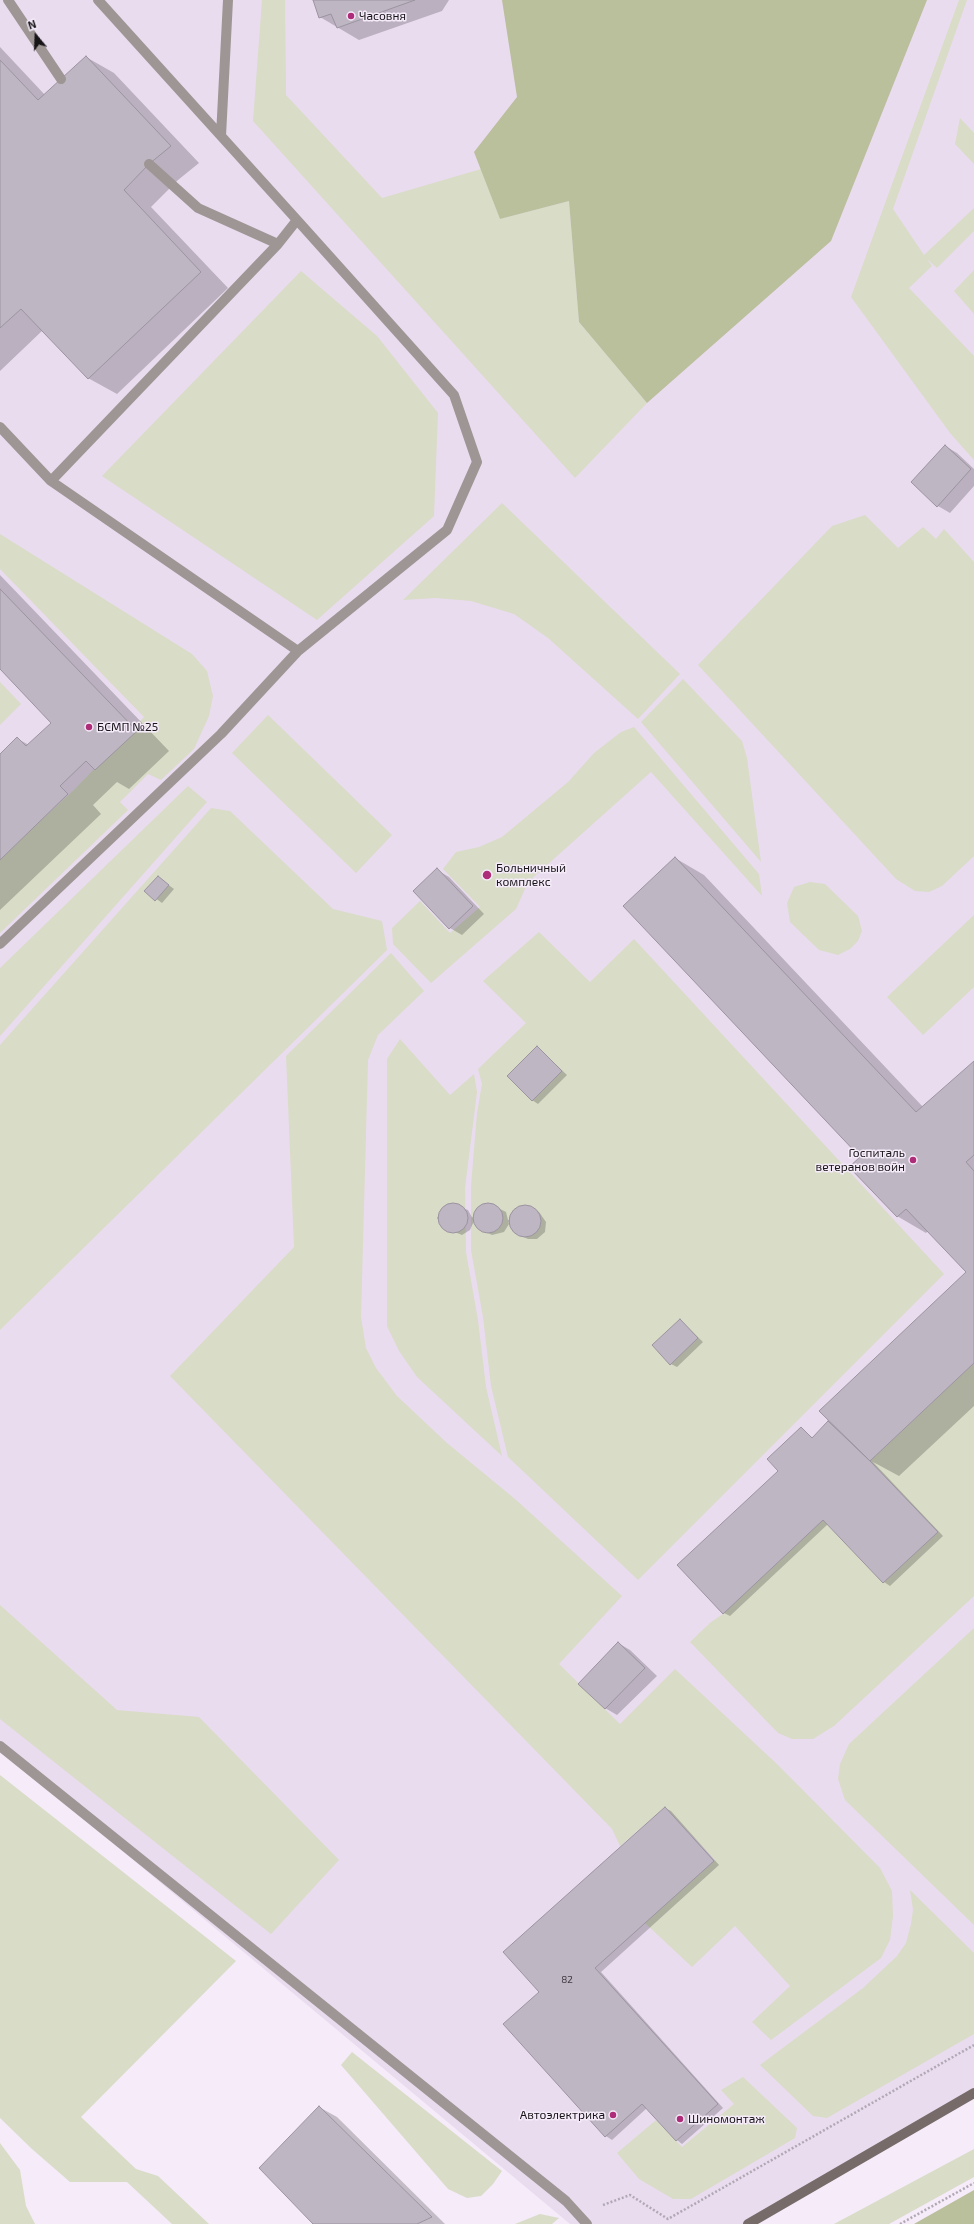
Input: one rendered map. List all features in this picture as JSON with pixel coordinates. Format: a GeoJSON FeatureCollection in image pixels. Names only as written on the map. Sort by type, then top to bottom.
{"type":"FeatureCollection","features":[{"type":"Feature","properties":{"kind":"main road"},"geometry":{"type":"LineString","coordinates":[[748,2224],[974,2093]]}},
{"type":"Feature","properties":{"kind":"lane"},"geometry":{"type":"LineString","coordinates":[[8,0],[61,78]]}},
{"type":"Feature","properties":{"kind":"lane"},"geometry":{"type":"LineString","coordinates":[[0,944],[221,734],[298,651],[447,530],[477,462],[454,395],[98,0]]}},
{"type":"Feature","properties":{"kind":"lane"},"geometry":{"type":"LineString","coordinates":[[221,136],[228,0]]}},
{"type":"Feature","properties":{"kind":"lane"},"geometry":{"type":"LineString","coordinates":[[149,164],[198,208],[278,244]]}},
{"type":"Feature","properties":{"kind":"lane"},"geometry":{"type":"LineString","coordinates":[[51,481],[278,244],[297,220]]}},
{"type":"Feature","properties":{"kind":"lane"},"geometry":{"type":"LineString","coordinates":[[0,427],[51,481],[298,651]]}},
{"type":"Feature","properties":{"kind":"lane"},"geometry":{"type":"LineString","coordinates":[[0,1746],[566,2201],[588,2224]]}},
{"type":"Feature","properties":{"kind":"path"},"geometry":{"type":"LineString","coordinates":[[579,2214],[630,2195],[668,2219],[974,2044]]}},
{"type":"Feature","properties":{"kind":"path"},"geometry":{"type":"LineString","coordinates":[[900,2224],[974,2182]]}},
{"type":"Feature","properties":{"kind":"shaded area","name":"Больничный комплекс"},"geometry":{"type":"Polygon","coordinates":[[[0,0],[974,0],[974,2093],[748,2224],[570,2224],[0,1749],[0,0]]]}},
{"type":"Feature","properties":{"kind":"green space"},"geometry":{"type":"Polygon","coordinates":[[[262,0],[285,0],[286,95],[382,198],[481,169],[500,219],[569,201],[579,322],[647,403],[575,478],[253,121],[262,0]]]}},
{"type":"Feature","properties":{"kind":"green space"},"geometry":{"type":"Polygon","coordinates":[[[502,0],[927,0],[831,241],[647,403],[579,322],[569,201],[500,219],[474,152],[517,97],[502,0]]]}},
{"type":"Feature","properties":{"kind":"green space"},"geometry":{"type":"Polygon","coordinates":[[[959,0],[967,0],[893,209],[924,255],[974,208],[974,231],[937,268],[927,259],[932,266],[909,288],[974,356],[974,460],[950,433],[851,297],[959,0]]]}},
{"type":"Feature","properties":{"kind":"green space"},"geometry":{"type":"Polygon","coordinates":[[[960,118],[974,133],[974,164],[955,144],[960,118]]]}},
{"type":"Feature","properties":{"kind":"green space"},"geometry":{"type":"Polygon","coordinates":[[[974,270],[974,314],[954,291],[974,270]]]}},
{"type":"Feature","properties":{"kind":"green space"},"geometry":{"type":"Polygon","coordinates":[[[301,271],[377,336],[438,413],[434,516],[317,620],[102,476],[301,271]]]}},
{"type":"Feature","properties":{"kind":"green space"},"geometry":{"type":"Polygon","coordinates":[[[502,503],[680,674],[638,719],[548,638],[514,614],[471,601],[436,598],[403,600],[502,503]]]}},
{"type":"Feature","properties":{"kind":"green space"},"geometry":{"type":"Polygon","coordinates":[[[865,515],[898,548],[923,527],[936,539],[944,529],[974,562],[974,856],[942,886],[929,892],[915,891],[896,879],[698,665],[832,526],[865,515]]]}},
{"type":"Feature","properties":{"kind":"green space"},"geometry":{"type":"Polygon","coordinates":[[[0,534],[192,654],[207,671],[213,696],[209,716],[194,749],[161,780],[148,774],[120,802],[128,810],[0,933],[0,858],[74,790],[144,717],[0,569],[0,534]]]}},
{"type":"Feature","properties":{"kind":"green space"},"geometry":{"type":"Polygon","coordinates":[[[683,679],[742,741],[747,758],[761,862],[641,722],[683,679]]]}},
{"type":"Feature","properties":{"kind":"green space"},"geometry":{"type":"Polygon","coordinates":[[[0,682],[21,704],[0,725],[0,682]]]}},
{"type":"Feature","properties":{"kind":"green space"},"geometry":{"type":"Polygon","coordinates":[[[268,715],[392,835],[356,873],[232,753],[268,715]]]}},
{"type":"Feature","properties":{"kind":"green space"},"geometry":{"type":"Polygon","coordinates":[[[634,727],[759,874],[762,896],[651,772],[528,882],[516,909],[431,983],[393,944],[392,928],[420,901],[450,933],[480,907],[443,869],[456,852],[479,847],[502,837],[568,782],[594,753],[621,732],[634,727]]]}},
{"type":"Feature","properties":{"kind":"green space"},"geometry":{"type":"Polygon","coordinates":[[[188,786],[207,802],[0,1036],[0,968],[188,786]]]}},
{"type":"Feature","properties":{"kind":"green space"},"geometry":{"type":"Polygon","coordinates":[[[211,808],[230,811],[333,909],[382,921],[387,950],[0,1330],[0,1045],[211,808]]]}},
{"type":"Feature","properties":{"kind":"green space"},"geometry":{"type":"Polygon","coordinates":[[[810,882],[825,884],[858,916],[862,931],[858,941],[850,949],[838,955],[819,950],[790,922],[787,903],[794,887],[810,882]]]}},
{"type":"Feature","properties":{"kind":"green space"},"geometry":{"type":"Polygon","coordinates":[[[974,915],[974,987],[923,1035],[887,997],[974,915]]]}},
{"type":"Feature","properties":{"kind":"green space"},"geometry":{"type":"Polygon","coordinates":[[[539,932],[590,982],[634,939],[944,1274],[638,1580],[508,1457],[491,1386],[483,1317],[471,1250],[471,1186],[477,1113],[482,1084],[478,1069],[526,1023],[483,981],[539,932]]]}},
{"type":"Feature","properties":{"kind":"green space"},"geometry":{"type":"Polygon","coordinates":[[[391,953],[424,991],[378,1035],[368,1060],[361,1317],[366,1348],[376,1368],[397,1396],[447,1443],[515,1499],[622,1596],[559,1664],[620,1724],[675,1669],[778,1765],[880,1868],[892,1891],[893,1916],[890,1940],[881,1958],[771,2040],[752,2022],[790,1986],[735,1926],[692,1967],[645,1923],[715,1860],[665,1807],[620,1846],[612,1829],[170,1376],[294,1247],[286,1056],[391,953]]]}},
{"type":"Feature","properties":{"kind":"green space"},"geometry":{"type":"Polygon","coordinates":[[[400,1039],[450,1095],[474,1074],[477,1092],[465,1188],[466,1252],[478,1320],[486,1387],[502,1456],[417,1377],[399,1351],[387,1326],[387,1059],[400,1039]]]}},
{"type":"Feature","properties":{"kind":"green space"},"geometry":{"type":"Polygon","coordinates":[[[974,1363],[974,1596],[834,1726],[813,1739],[792,1739],[778,1733],[690,1642],[711,1622],[723,1614],[823,1520],[883,1583],[938,1532],[870,1461],[974,1363]]]}},
{"type":"Feature","properties":{"kind":"green space"},"geometry":{"type":"Polygon","coordinates":[[[0,1605],[117,1710],[199,1717],[339,1860],[271,1934],[0,1719],[0,1605]]]}},
{"type":"Feature","properties":{"kind":"green space"},"geometry":{"type":"Polygon","coordinates":[[[974,1628],[974,1925],[845,1800],[838,1779],[840,1764],[849,1744],[974,1628]]]}},
{"type":"Feature","properties":{"kind":"green space"},"geometry":{"type":"Polygon","coordinates":[[[0,1775],[236,1961],[81,2117],[136,2169],[158,2176],[209,2224],[172,2224],[127,2182],[70,2182],[32,2149],[0,2118],[0,1775]]]}},
{"type":"Feature","properties":{"kind":"green space"},"geometry":{"type":"Polygon","coordinates":[[[910,1890],[974,1953],[974,2034],[827,2118],[813,2116],[760,2065],[863,1988],[897,1956],[906,1943],[911,1924],[913,1910],[910,1890]]]}},
{"type":"Feature","properties":{"kind":"green space"},"geometry":{"type":"Polygon","coordinates":[[[352,2052],[502,2171],[493,2184],[481,2196],[467,2198],[448,2189],[341,2065],[352,2052]]]}},
{"type":"Feature","properties":{"kind":"green space"},"geometry":{"type":"Polygon","coordinates":[[[743,2077],[797,2128],[795,2138],[691,2199],[673,2199],[639,2179],[617,2153],[656,2120],[682,2147],[734,2104],[721,2090],[743,2077]]]}},
{"type":"Feature","properties":{"kind":"green space"},"geometry":{"type":"Polygon","coordinates":[[[0,2143],[20,2170],[26,2206],[35,2224],[0,2224],[0,2143]]]}},
{"type":"Feature","properties":{"kind":"green space"},"geometry":{"type":"Polygon","coordinates":[[[974,2149],[974,2177],[889,2224],[834,2224],[974,2149]]]}},
{"type":"Feature","properties":{"kind":"green space"},"geometry":{"type":"Polygon","coordinates":[[[974,2190],[974,2224],[914,2224],[974,2190]]]}},
{"type":"Feature","properties":{"kind":"green space"},"geometry":{"type":"Polygon","coordinates":[[[540,2214],[559,2218],[552,2224],[515,2224],[540,2214]]]}},
{"type":"Feature","properties":{"kind":"building","name":"Часовня"},"geometry":{"type":"Polygon","coordinates":[[[313,0],[415,0],[337,28],[331,14],[319,18],[313,0]]]}},
{"type":"Feature","properties":{"kind":"building"},"geometry":{"type":"Polygon","coordinates":[[[86,56],[171,146],[149,164],[124,190],[201,272],[88,379],[21,309],[0,328],[0,60],[38,100],[86,56]]]}},
{"type":"Feature","properties":{"kind":"building"},"geometry":{"type":"Polygon","coordinates":[[[945,445],[971,469],[937,507],[911,482],[945,445]]]}},
{"type":"Feature","properties":{"kind":"building","name":"БСМП №25"},"geometry":{"type":"Polygon","coordinates":[[[0,589],[137,731],[95,770],[86,761],[60,786],[68,794],[0,860],[0,754],[17,737],[26,746],[51,723],[0,669],[0,589]]]}},
{"type":"Feature","properties":{"kind":"building","name":"Госпиталь ветеранов войн"},"geometry":{"type":"Polygon","coordinates":[[[675,857],[916,1112],[974,1061],[974,1155],[966,1162],[974,1171],[974,1363],[870,1461],[819,1411],[966,1272],[906,1209],[897,1217],[849,1167],[860,1157],[623,906],[675,857]]]}},
{"type":"Feature","properties":{"kind":"building"},"geometry":{"type":"Polygon","coordinates":[[[437,868],[473,906],[449,929],[413,891],[437,868]]]}},
{"type":"Feature","properties":{"kind":"building"},"geometry":{"type":"Polygon","coordinates":[[[158,876],[169,885],[155,901],[144,891],[158,876]]]}},
{"type":"Feature","properties":{"kind":"building"},"geometry":{"type":"Polygon","coordinates":[[[537,1046],[562,1071],[532,1101],[507,1076],[537,1046]]]}},
{"type":"Feature","properties":{"kind":"building"},"geometry":{"type":"Polygon","coordinates":[[[453,1203],[459,1204],[467,1212],[467,1224],[459,1232],[453,1233],[447,1232],[439,1224],[438,1218],[439,1212],[447,1204],[453,1203]]]}},
{"type":"Feature","properties":{"kind":"building"},"geometry":{"type":"Polygon","coordinates":[[[488,1203],[499,1207],[503,1218],[499,1229],[488,1233],[477,1229],[473,1218],[477,1207],[488,1203]]]}},
{"type":"Feature","properties":{"kind":"building"},"geometry":{"type":"Polygon","coordinates":[[[525,1205],[536,1210],[541,1221],[536,1232],[525,1237],[514,1232],[509,1221],[514,1210],[525,1205]]]}},
{"type":"Feature","properties":{"kind":"building"},"geometry":{"type":"Polygon","coordinates":[[[680,1319],[698,1338],[670,1365],[652,1345],[680,1319]]]}},
{"type":"Feature","properties":{"kind":"building"},"geometry":{"type":"Polygon","coordinates":[[[828,1421],[870,1461],[938,1532],[883,1583],[823,1520],[723,1614],[677,1565],[778,1471],[767,1459],[801,1427],[812,1438],[828,1421]]]}},
{"type":"Feature","properties":{"kind":"building"},"geometry":{"type":"Polygon","coordinates":[[[618,1642],[645,1668],[605,1709],[578,1684],[618,1642]]]}},
{"type":"Feature","properties":{"kind":"building"},"geometry":{"type":"Polygon","coordinates":[[[665,1807],[714,1861],[595,1968],[718,2104],[676,2141],[642,2104],[605,2137],[503,2024],[539,1992],[503,1952],[665,1807]]]}},
{"type":"Feature","properties":{"kind":"building"},"geometry":{"type":"Polygon","coordinates":[[[319,2106],[432,2217],[417,2224],[313,2224],[259,2168],[319,2106]]]}},
{"type":"Feature","properties":{"kind":"place","name":"Часовня"},"geometry":{"type":"Point","coordinates":[351,16]}},
{"type":"Feature","properties":{"kind":"place","name":"БСМП №25"},"geometry":{"type":"Point","coordinates":[89,727]}},
{"type":"Feature","properties":{"kind":"place","name":"Больничный комплекс"},"geometry":{"type":"Point","coordinates":[487,875]}},
{"type":"Feature","properties":{"kind":"place","name":"Госпиталь ветеранов войн"},"geometry":{"type":"Point","coordinates":[913,1160]}},
{"type":"Feature","properties":{"kind":"place","name":"Автоэлектрика"},"geometry":{"type":"Point","coordinates":[613,2115]}},
{"type":"Feature","properties":{"kind":"place","name":"Шиномонтаж"},"geometry":{"type":"Point","coordinates":[680,2119]}}]}
